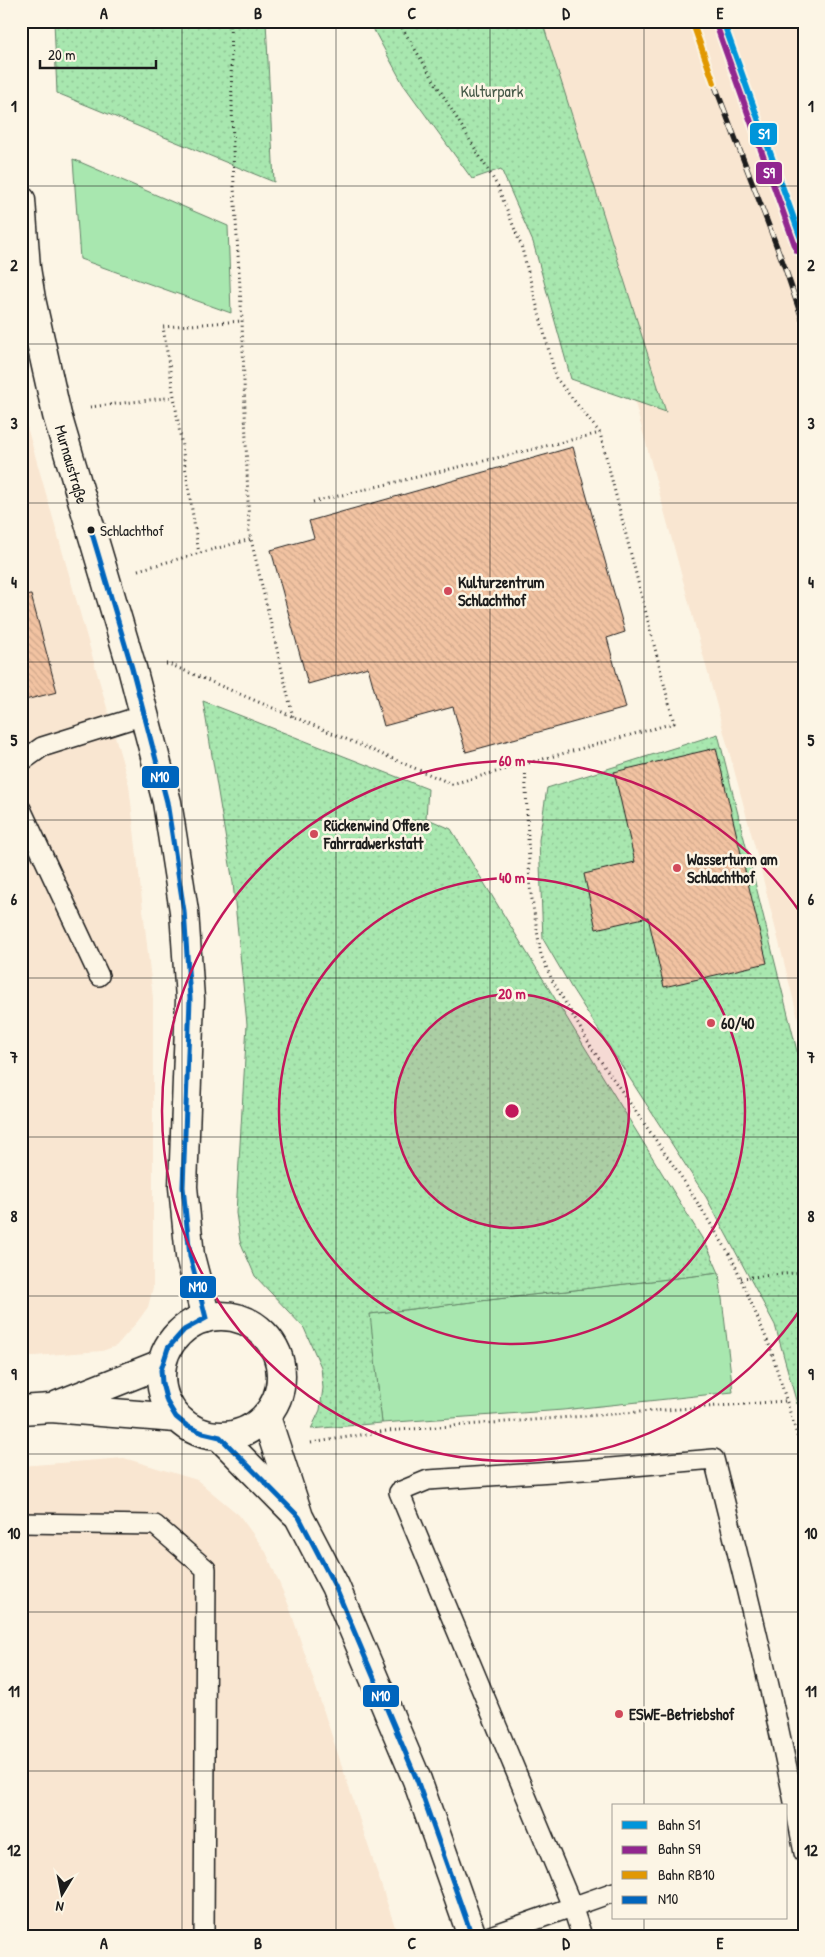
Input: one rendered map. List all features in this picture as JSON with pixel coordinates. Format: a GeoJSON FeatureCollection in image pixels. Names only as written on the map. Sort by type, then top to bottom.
{"type":"FeatureCollection","features":[{"type":"Feature","properties":{"kind":"street","name":"Murnaustraße"},"geometry":{"type":"LineString","coordinates":[[21,200],[27,276],[57,415],[132,668],[167,802],[184,911],[190,1000],[183,1187],[190,1256],[206,1318]]}},
{"type":"Feature","properties":{"kind":"street"},"geometry":{"type":"LineString","coordinates":[[223,1316],[240,1319],[255,1326],[268,1339],[277,1353],[281,1369],[281,1387],[275,1403],[266,1417],[252,1428],[237,1434],[220,1437],[196,1431],[176,1418],[167,1403],[162,1388],[161,1364],[173,1340],[193,1323],[206,1318],[223,1316]]}},
{"type":"Feature","properties":{"kind":"street"},"geometry":{"type":"LineString","coordinates":[[52,1408],[161,1364]]}},
{"type":"Feature","properties":{"kind":"street"},"geometry":{"type":"LineString","coordinates":[[21,1410],[52,1408],[176,1418]]}},
{"type":"Feature","properties":{"kind":"street"},"geometry":{"type":"LineString","coordinates":[[266,1417],[298,1517],[335,1586],[416,1780],[472,1936]]}},
{"type":"Feature","properties":{"kind":"street"},"geometry":{"type":"LineString","coordinates":[[220,1437],[298,1517]]}},
{"type":"Feature","properties":{"kind":"lane"},"geometry":{"type":"LineString","coordinates":[[21,762],[42,747],[144,715]]}},
{"type":"Feature","properties":{"kind":"lane"},"geometry":{"type":"LineString","coordinates":[[21,809],[99,976]]}},
{"type":"Feature","properties":{"kind":"lane"},"geometry":{"type":"LineString","coordinates":[[582,1936],[572,1906],[400,1492],[428,1480],[714,1459],[791,1783],[792,1828],[804,1853]]}},
{"type":"Feature","properties":{"kind":"lane"},"geometry":{"type":"LineString","coordinates":[[21,1523],[155,1525],[206,1570],[204,1936]]}},
{"type":"Feature","properties":{"kind":"lane"},"geometry":{"type":"LineString","coordinates":[[490,1936],[612,1893]]}},
{"type":"Feature","properties":{"kind":"path"},"geometry":{"type":"LineString","coordinates":[[230,21],[234,186],[242,321],[249,531],[293,717]]}},
{"type":"Feature","properties":{"kind":"path"},"geometry":{"type":"LineString","coordinates":[[199,677],[452,784],[674,723],[600,433],[556,378],[521,245],[497,185],[398,21]]}},
{"type":"Feature","properties":{"kind":"path"},"geometry":{"type":"LineString","coordinates":[[199,554],[163,328],[242,321]]}},
{"type":"Feature","properties":{"kind":"path"},"geometry":{"type":"LineString","coordinates":[[57,415],[97,406],[174,397]]}},
{"type":"Feature","properties":{"kind":"path"},"geometry":{"type":"LineString","coordinates":[[313,502],[600,433]]}},
{"type":"Feature","properties":{"kind":"path"},"geometry":{"type":"LineString","coordinates":[[106,580],[251,539]]}},
{"type":"Feature","properties":{"kind":"path"},"geometry":{"type":"LineString","coordinates":[[525,764],[530,887],[540,955],[552,980],[593,1050],[680,1176],[732,1258],[770,1348],[804,1458]]}},
{"type":"Feature","properties":{"kind":"path"},"geometry":{"type":"LineString","coordinates":[[741,1278],[804,1272]]}},
{"type":"Feature","properties":{"kind":"path"},"geometry":{"type":"LineString","coordinates":[[302,1444],[386,1431],[785,1401]]}},
{"type":"Feature","properties":{"kind":"shaded area"},"geometry":{"type":"Polygon","coordinates":[[[532,21],[804,21],[804,1042],[757,855],[532,21]]]}},
{"type":"Feature","properties":{"kind":"shaded area"},"geometry":{"type":"Polygon","coordinates":[[[21,406],[129,785],[153,998],[153,1287],[148,1307],[116,1346],[102,1351],[21,1357],[21,406]]]}},
{"type":"Feature","properties":{"kind":"shaded area"},"geometry":{"type":"Polygon","coordinates":[[[124,1458],[197,1480],[239,1515],[266,1552],[289,1606],[398,1936],[21,1936],[21,1466],[124,1458]]]}},
{"type":"Feature","properties":{"kind":"green space"},"geometry":{"type":"Polygon","coordinates":[[[54,21],[266,21],[274,182],[57,93],[54,21]]]}},
{"type":"Feature","properties":{"kind":"green space","name":"Kulturpark"},"geometry":{"type":"Polygon","coordinates":[[[369,21],[542,21],[666,412],[571,379],[533,242],[501,169],[472,179],[403,84],[369,21]]]}},
{"type":"Feature","properties":{"kind":"green space"},"geometry":{"type":"Polygon","coordinates":[[[73,159],[228,226],[231,313],[80,259],[73,159]]]}},
{"type":"Feature","properties":{"kind":"green space"},"geometry":{"type":"Polygon","coordinates":[[[203,701],[428,789],[426,818],[451,829],[708,1248],[719,1273],[370,1314],[382,1423],[311,1429],[320,1410],[323,1388],[321,1367],[304,1328],[255,1276],[240,1241],[236,1213],[247,1024],[233,883],[203,701]]]}},
{"type":"Feature","properties":{"kind":"green space"},"geometry":{"type":"Polygon","coordinates":[[[718,734],[804,1079],[804,1402],[797,1404],[775,1325],[706,1197],[571,987],[543,939],[539,840],[547,788],[718,734]]]}},
{"type":"Feature","properties":{"kind":"green space"},"geometry":{"type":"Polygon","coordinates":[[[719,1273],[733,1392],[563,1410],[382,1423],[369,1314],[719,1273]]]}},
{"type":"Feature","properties":{"kind":"building","name":"Kulturzentrum Schlachthof"},"geometry":{"type":"Polygon","coordinates":[[[573,447],[625,632],[607,638],[626,708],[466,752],[453,707],[384,726],[368,667],[308,684],[271,550],[314,538],[309,521],[573,447]]]}},
{"type":"Feature","properties":{"kind":"building"},"geometry":{"type":"Polygon","coordinates":[[[31,595],[57,692],[21,701],[21,596],[31,595]]]}},
{"type":"Feature","properties":{"kind":"building","name":"Wasserturm am Schlachthof"},"geometry":{"type":"Polygon","coordinates":[[[716,748],[767,963],[664,987],[648,917],[596,929],[584,874],[635,862],[614,772],[716,748]]]}},
{"type":"Feature","properties":{"kind":"railway"},"geometry":{"type":"LineString","coordinates":[[714,83],[785,268],[804,324]]}},
{"type":"Feature","properties":{"kind":"rail line","name":"RB10"},"geometry":{"type":"LineString","coordinates":[[692,21],[714,83]]}},
{"type":"Feature","properties":{"kind":"rail line","name":"S1"},"geometry":{"type":"LineString","coordinates":[[723,21],[804,247]]}},
{"type":"Feature","properties":{"kind":"rail line","name":"S9"},"geometry":{"type":"LineString","coordinates":[[716,24],[797,251]]}},
{"type":"Feature","properties":{"kind":"transit line","name":"N10"},"geometry":{"type":"LineString","coordinates":[[91,530],[132,668],[167,802],[184,911],[190,999],[183,1187],[190,1256],[206,1318],[184,1330],[168,1348],[161,1370],[167,1402],[176,1417],[187,1426],[203,1433],[220,1437],[299,1517],[335,1586],[417,1780],[472,1936]]}},
{"type":"Feature","properties":{"kind":"place","name":"Schlachthof"},"geometry":{"type":"Point","coordinates":[91,530]}},
{"type":"Feature","properties":{"kind":"place","name":"Kulturzentrum Schlachthof"},"geometry":{"type":"Point","coordinates":[448,591]}},
{"type":"Feature","properties":{"kind":"place","name":"Rückenwind Offene Fahrradwerkstatt"},"geometry":{"type":"Point","coordinates":[314,834]}},
{"type":"Feature","properties":{"kind":"place","name":"Wasserturm am Schlachthof"},"geometry":{"type":"Point","coordinates":[677,868]}},
{"type":"Feature","properties":{"kind":"place","name":"60/40"},"geometry":{"type":"Point","coordinates":[711,1023]}},
{"type":"Feature","properties":{"kind":"place","name":"ESWE-Betriebshof"},"geometry":{"type":"Point","coordinates":[619,1714]}}]}
